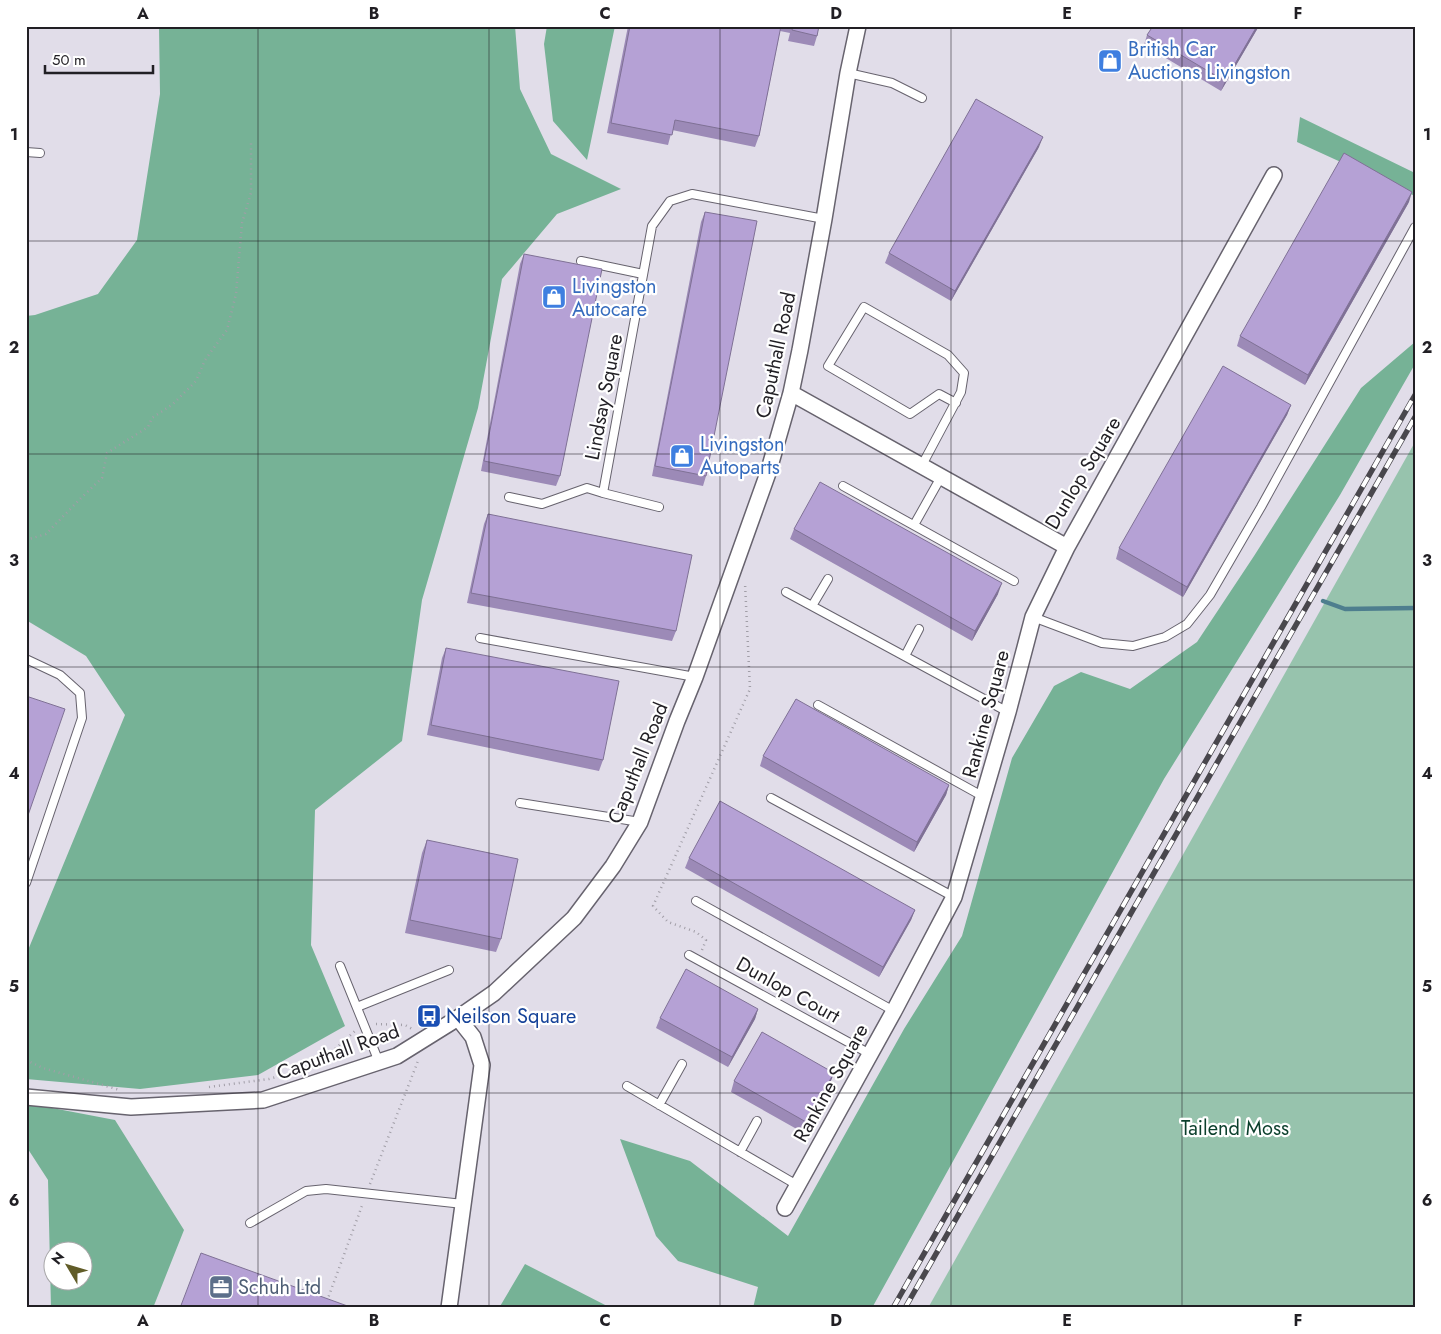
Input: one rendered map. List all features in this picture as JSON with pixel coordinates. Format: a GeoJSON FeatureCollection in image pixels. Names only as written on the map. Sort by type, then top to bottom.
{"type":"FeatureCollection","features":[{"type":"Feature","properties":{"kind":"street","name":"Caputhall Road"},"geometry":{"type":"LineString","coordinates":[[26,1097],[131,1107],[263,1100],[397,1056],[494,993],[574,918],[613,866],[640,822],[695,677],[768,473],[791,393],[800,350],[848,73],[858,26]]}},
{"type":"Feature","properties":{"kind":"street","name":"Dunlop Square"},"geometry":{"type":"LineString","coordinates":[[791,393],[1067,547],[1274,175]]}},
{"type":"Feature","properties":{"kind":"street","name":"Rankine Square"},"geometry":{"type":"LineString","coordinates":[[785,1208],[894,1012],[954,897],[1008,712],[1033,617],[1067,547]]}},
{"type":"Feature","properties":{"kind":"street"},"geometry":{"type":"LineString","coordinates":[[449,1308],[482,1064],[473,1037],[458,1018]]}},
{"type":"Feature","properties":{"kind":"lane"},"geometry":{"type":"LineString","coordinates":[[848,73],[892,83],[922,98]]}},
{"type":"Feature","properties":{"kind":"lane"},"geometry":{"type":"LineString","coordinates":[[26,152],[40,153]]}},
{"type":"Feature","properties":{"kind":"lane","name":"Lindsay Square"},"geometry":{"type":"LineString","coordinates":[[603,493],[652,226],[670,201],[692,194],[824,219]]}},
{"type":"Feature","properties":{"kind":"lane"},"geometry":{"type":"LineString","coordinates":[[1033,617],[1102,644],[1133,646],[1164,638],[1187,624],[1210,595],[1261,507],[1415,226]]}},
{"type":"Feature","properties":{"kind":"lane"},"geometry":{"type":"LineString","coordinates":[[580,261],[643,274]]}},
{"type":"Feature","properties":{"kind":"lane"},"geometry":{"type":"LineString","coordinates":[[921,467],[956,403],[961,392],[964,373],[948,355],[864,307],[828,366],[910,414],[939,394],[956,403]]}},
{"type":"Feature","properties":{"kind":"lane"},"geometry":{"type":"LineString","coordinates":[[914,525],[941,477]]}},
{"type":"Feature","properties":{"kind":"lane"},"geometry":{"type":"LineString","coordinates":[[843,486],[1014,581]]}},
{"type":"Feature","properties":{"kind":"lane","name":"Lindsay Square"},"geometry":{"type":"LineString","coordinates":[[509,497],[542,504],[587,488],[659,507]]}},
{"type":"Feature","properties":{"kind":"lane"},"geometry":{"type":"LineString","coordinates":[[812,606],[828,579]]}},
{"type":"Feature","properties":{"kind":"lane"},"geometry":{"type":"LineString","coordinates":[[786,592],[1008,712]]}},
{"type":"Feature","properties":{"kind":"lane"},"geometry":{"type":"LineString","coordinates":[[904,656],[919,629]]}},
{"type":"Feature","properties":{"kind":"lane"},"geometry":{"type":"LineString","coordinates":[[480,638],[695,677]]}},
{"type":"Feature","properties":{"kind":"lane"},"geometry":{"type":"LineString","coordinates":[[26,660],[60,674],[80,693],[82,718],[26,883]]}},
{"type":"Feature","properties":{"kind":"lane"},"geometry":{"type":"LineString","coordinates":[[818,705],[984,797]]}},
{"type":"Feature","properties":{"kind":"lane"},"geometry":{"type":"LineString","coordinates":[[771,798],[954,897]]}},
{"type":"Feature","properties":{"kind":"lane"},"geometry":{"type":"LineString","coordinates":[[520,804],[640,822]]}},
{"type":"Feature","properties":{"kind":"lane"},"geometry":{"type":"LineString","coordinates":[[696,901],[894,1012]]}},
{"type":"Feature","properties":{"kind":"lane","name":"Dunlop Court"},"geometry":{"type":"LineString","coordinates":[[689,955],[870,1054]]}},
{"type":"Feature","properties":{"kind":"lane"},"geometry":{"type":"LineString","coordinates":[[340,966],[379,1062]]}},
{"type":"Feature","properties":{"kind":"lane"},"geometry":{"type":"LineString","coordinates":[[358,1007],[449,970]]}},
{"type":"Feature","properties":{"kind":"lane"},"geometry":{"type":"LineString","coordinates":[[659,1105],[682,1064]]}},
{"type":"Feature","properties":{"kind":"lane"},"geometry":{"type":"LineString","coordinates":[[627,1086],[797,1185]]}},
{"type":"Feature","properties":{"kind":"lane"},"geometry":{"type":"LineString","coordinates":[[740,1152],[757,1122]]}},
{"type":"Feature","properties":{"kind":"lane"},"geometry":{"type":"LineString","coordinates":[[250,1223],[306,1191],[326,1190],[463,1204]]}},
{"type":"Feature","properties":{"kind":"path"},"geometry":{"type":"LineString","coordinates":[[26,540],[46,534],[102,478],[107,453],[148,427],[152,418],[173,404],[196,381],[205,360],[227,330],[236,294],[242,223],[251,193],[250,143]]}},
{"type":"Feature","properties":{"kind":"path"},"geometry":{"type":"LineString","coordinates":[[698,959],[706,940],[696,932],[668,922],[653,906],[750,689],[744,577]]}},
{"type":"Feature","properties":{"kind":"path"},"geometry":{"type":"LineString","coordinates":[[210,1087],[269,1079],[316,1066],[364,1023],[405,1025],[427,1038],[366,1194],[326,1304]]}},
{"type":"Feature","properties":{"kind":"path"},"geometry":{"type":"LineString","coordinates":[[26,1060],[43,1068],[122,1091]]}},
{"type":"Feature","properties":{"kind":"green space"},"geometry":{"type":"Polygon","coordinates":[[[159,26],[515,26],[520,89],[551,154],[621,189],[557,214],[502,279],[478,408],[422,600],[402,741],[315,810],[311,945],[345,1026],[258,1075],[140,1089],[26,1079],[26,955],[125,715],[86,656],[26,620],[26,316],[35,315],[98,294],[137,240],[160,94],[159,26]]]}},
{"type":"Feature","properties":{"kind":"green space"},"geometry":{"type":"Polygon","coordinates":[[[547,26],[615,26],[587,160],[553,121],[544,44],[547,26]]]}},
{"type":"Feature","properties":{"kind":"green space"},"geometry":{"type":"Polygon","coordinates":[[[1300,117],[1415,173],[1415,196],[1297,142],[1300,117]]]}},
{"type":"Feature","properties":{"kind":"green space"},"geometry":{"type":"Polygon","coordinates":[[[1415,342],[1415,364],[1340,495],[1164,779],[872,1308],[753,1308],[758,1287],[678,1261],[656,1236],[620,1139],[690,1161],[788,1236],[904,1029],[962,936],[1012,758],[1054,686],[1081,672],[1130,689],[1197,642],[1361,388],[1415,342]]]}},
{"type":"Feature","properties":{"kind":"green space","name":"Tailend Moss"},"geometry":{"type":"Polygon","coordinates":[[[1415,442],[1415,1308],[928,1308],[1415,442]]]}},
{"type":"Feature","properties":{"kind":"green space"},"geometry":{"type":"Polygon","coordinates":[[[26,1103],[115,1120],[184,1230],[153,1308],[51,1308],[51,1292],[92,1292],[92,1242],[49,1242],[48,1180],[26,1146],[26,1103]]]}},
{"type":"Feature","properties":{"kind":"green space"},"geometry":{"type":"Polygon","coordinates":[[[525,1264],[611,1308],[499,1308],[525,1264]]]}},
{"type":"Feature","properties":{"kind":"building"},"geometry":{"type":"Polygon","coordinates":[[[630,26],[781,26],[759,136],[675,120],[672,135],[611,123],[630,26]]]}},
{"type":"Feature","properties":{"kind":"building"},"geometry":{"type":"Polygon","coordinates":[[[793,26],[819,26],[817,36],[792,30],[793,26]]]}},
{"type":"Feature","properties":{"kind":"building"},"geometry":{"type":"Polygon","coordinates":[[[1153,26],[1257,26],[1225,81],[1147,35],[1153,26]]]}},
{"type":"Feature","properties":{"kind":"building"},"geometry":{"type":"Polygon","coordinates":[[[976,99],[1043,137],[955,291],[889,253],[976,99]]]}},
{"type":"Feature","properties":{"kind":"building"},"geometry":{"type":"Polygon","coordinates":[[[1344,153],[1412,192],[1308,375],[1240,336],[1344,153]]]}},
{"type":"Feature","properties":{"kind":"building"},"geometry":{"type":"Polygon","coordinates":[[[705,212],[757,221],[706,476],[655,466],[705,212]]]}},
{"type":"Feature","properties":{"kind":"building"},"geometry":{"type":"Polygon","coordinates":[[[524,254],[602,269],[560,476],[484,461],[524,254]]]}},
{"type":"Feature","properties":{"kind":"building"},"geometry":{"type":"Polygon","coordinates":[[[1223,366],[1291,405],[1187,587],[1119,548],[1223,366]]]}},
{"type":"Feature","properties":{"kind":"building"},"geometry":{"type":"Polygon","coordinates":[[[820,482],[1002,583],[975,631],[794,529],[820,482]]]}},
{"type":"Feature","properties":{"kind":"building"},"geometry":{"type":"Polygon","coordinates":[[[488,514],[692,555],[676,631],[471,593],[488,514]]]}},
{"type":"Feature","properties":{"kind":"building"},"geometry":{"type":"Polygon","coordinates":[[[446,648],[619,681],[603,760],[431,725],[446,648]]]}},
{"type":"Feature","properties":{"kind":"building"},"geometry":{"type":"Polygon","coordinates":[[[26,696],[65,709],[26,821],[26,696]]]}},
{"type":"Feature","properties":{"kind":"building"},"geometry":{"type":"Polygon","coordinates":[[[796,699],[949,785],[917,842],[763,756],[796,699]]]}},
{"type":"Feature","properties":{"kind":"building"},"geometry":{"type":"Polygon","coordinates":[[[720,801],[915,910],[883,967],[689,858],[720,801]]]}},
{"type":"Feature","properties":{"kind":"building"},"geometry":{"type":"Polygon","coordinates":[[[427,840],[518,859],[501,939],[410,920],[427,840]]]}},
{"type":"Feature","properties":{"kind":"building"},"geometry":{"type":"Polygon","coordinates":[[[686,969],[758,1009],[732,1057],[660,1018],[686,969]]]}},
{"type":"Feature","properties":{"kind":"building"},"geometry":{"type":"Polygon","coordinates":[[[762,1032],[834,1073],[806,1122],[734,1081],[762,1032]]]}},
{"type":"Feature","properties":{"kind":"building"},"geometry":{"type":"Polygon","coordinates":[[[201,1253],[353,1308],[180,1308],[201,1253]]]}},
{"type":"Feature","properties":{"kind":"waterway"},"geometry":{"type":"LineString","coordinates":[[1323,601],[1345,609],[1415,608]]}},
{"type":"Feature","properties":{"kind":"railway"},"geometry":{"type":"LineString","coordinates":[[893,1308],[1415,395]]}},
{"type":"Feature","properties":{"kind":"railway"},"geometry":{"type":"LineString","coordinates":[[905,1308],[1415,417]]}},
{"type":"Feature","properties":{"kind":"place","name":"British Car Auctions Livingston"},"geometry":{"type":"Point","coordinates":[1110,61]}},
{"type":"Feature","properties":{"kind":"place","name":"Livingston Autocare"},"geometry":{"type":"Point","coordinates":[554,297]}},
{"type":"Feature","properties":{"kind":"place","name":"Livingston Autoparts"},"geometry":{"type":"Point","coordinates":[682,456]}},
{"type":"Feature","properties":{"kind":"place","name":"Neilson Square"},"geometry":{"type":"Point","coordinates":[429,1016]}},
{"type":"Feature","properties":{"kind":"place","name":"Schuh Ltd"},"geometry":{"type":"Point","coordinates":[221,1287]}}]}
